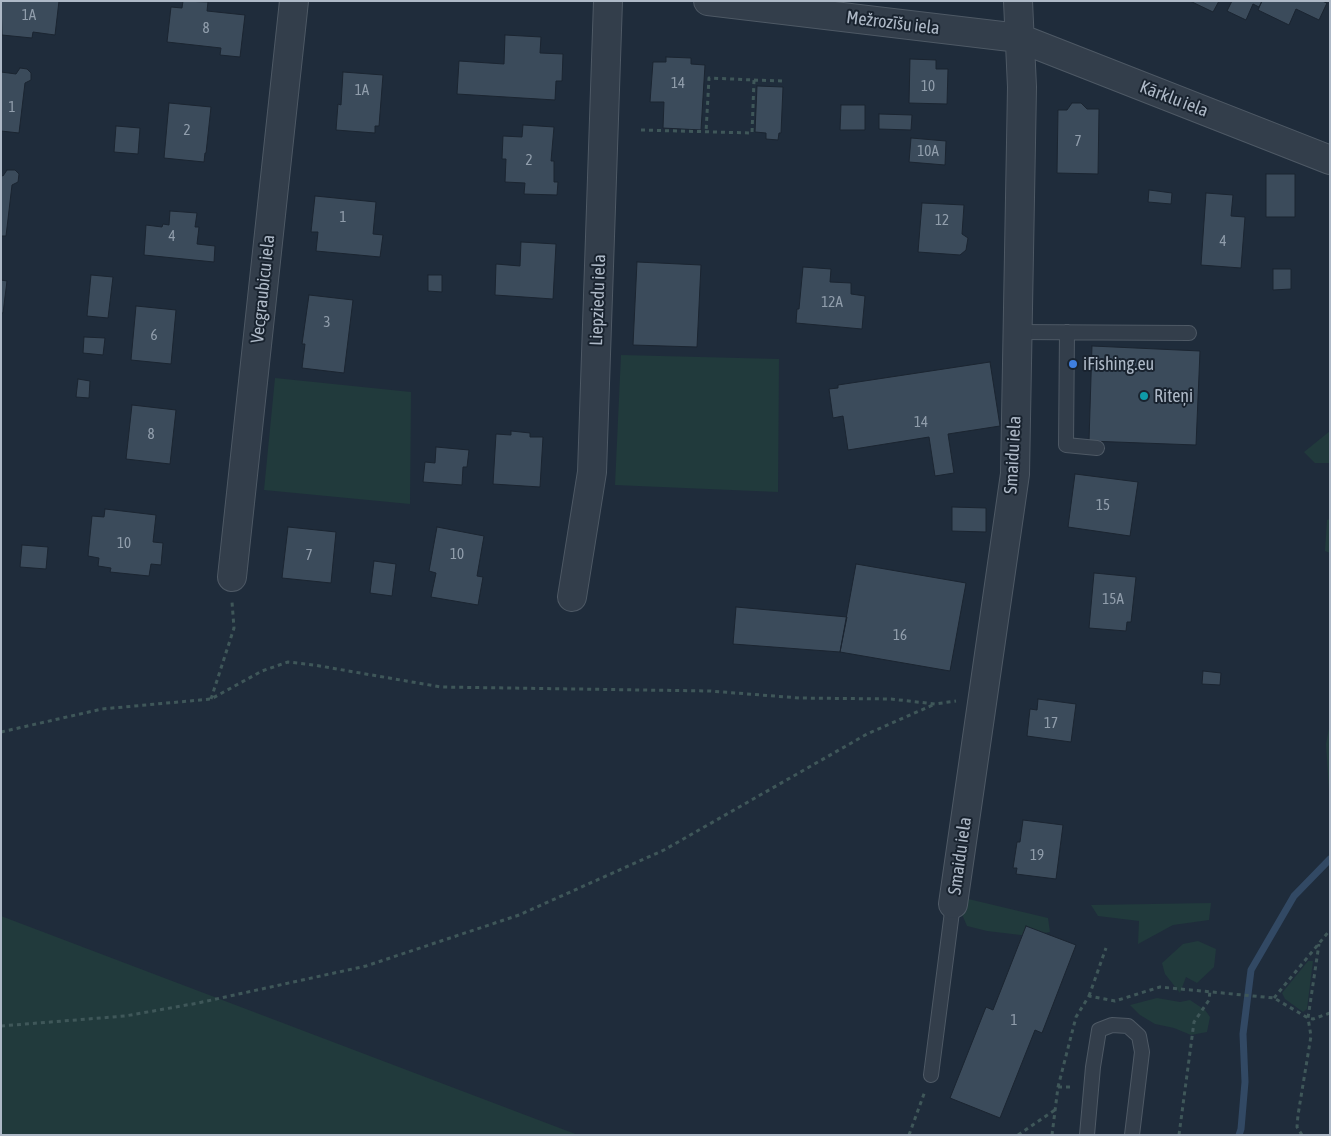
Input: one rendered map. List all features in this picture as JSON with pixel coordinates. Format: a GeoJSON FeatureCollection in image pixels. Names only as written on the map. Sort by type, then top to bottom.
{"type":"FeatureCollection","features":[{"type":"Feature","properties":{"kind":"street","name":"Vecgraubicu iela"},"geometry":{"type":"LineString","coordinates":[[232,577],[294,1]]}},
{"type":"Feature","properties":{"kind":"street","name":"Liepziedu iela"},"geometry":{"type":"LineString","coordinates":[[572,597],[592,472],[608,1]]}},
{"type":"Feature","properties":{"kind":"street","name":"Mežrozīšu iela"},"geometry":{"type":"LineString","coordinates":[[708,1],[1019,38]]}},
{"type":"Feature","properties":{"kind":"street","name":"Smaidu iela"},"geometry":{"type":"LineString","coordinates":[[952,904],[1014,474],[1022,87],[1018,1]]}},
{"type":"Feature","properties":{"kind":"street","name":"Kārklu iela"},"geometry":{"type":"LineString","coordinates":[[1019,38],[1330,160]]}},
{"type":"Feature","properties":{"kind":"lane"},"geometry":{"type":"LineString","coordinates":[[1018,332],[1189,333]]}},
{"type":"Feature","properties":{"kind":"lane"},"geometry":{"type":"LineString","coordinates":[[1067,332],[1066,445],[1097,448]]}},
{"type":"Feature","properties":{"kind":"lane"},"geometry":{"type":"LineString","coordinates":[[932,1075],[952,904]]}},
{"type":"Feature","properties":{"kind":"lane"},"geometry":{"type":"LineString","coordinates":[[1087,1135],[1092,1067],[1099,1030],[1112,1025],[1128,1026],[1139,1036],[1142,1052],[1132,1135]]}},
{"type":"Feature","properties":{"kind":"path"},"geometry":{"type":"LineString","coordinates":[[706,132],[708,78],[784,81]]}},
{"type":"Feature","properties":{"kind":"path"},"geometry":{"type":"LineString","coordinates":[[641,130],[752,133],[754,80]]}},
{"type":"Feature","properties":{"kind":"path"},"geometry":{"type":"LineString","coordinates":[[211,699],[234,628],[232,577]]}},
{"type":"Feature","properties":{"kind":"path"},"geometry":{"type":"LineString","coordinates":[[1,732],[102,709],[211,699],[262,671],[288,662],[314,664],[440,688],[710,691],[799,698],[891,699],[935,704],[983,697]]}},
{"type":"Feature","properties":{"kind":"path"},"geometry":{"type":"LineString","coordinates":[[1,1026],[125,1016],[198,1004],[366,966],[519,915],[664,850],[868,734],[935,704]]}},
{"type":"Feature","properties":{"kind":"path"},"geometry":{"type":"LineString","coordinates":[[1274,998],[1330,930]]}},
{"type":"Feature","properties":{"kind":"path"},"geometry":{"type":"LineString","coordinates":[[1302,1135],[1297,1126],[1311,1036],[1308,1018],[1319,944]]}},
{"type":"Feature","properties":{"kind":"path"},"geometry":{"type":"LineString","coordinates":[[1089,996],[1106,948]]}},
{"type":"Feature","properties":{"kind":"path"},"geometry":{"type":"LineString","coordinates":[[1179,1135],[1194,1022],[1209,1000],[1210,991],[1274,998],[1313,1019],[1330,1013]]}},
{"type":"Feature","properties":{"kind":"path"},"geometry":{"type":"LineString","coordinates":[[909,1135],[932,1075]]}},
{"type":"Feature","properties":{"kind":"path"},"geometry":{"type":"LineString","coordinates":[[1018,1135],[1055,1110]]}},
{"type":"Feature","properties":{"kind":"green space"},"geometry":{"type":"Polygon","coordinates":[[[621,355],[779,359],[778,492],[615,485],[621,355]]]}},
{"type":"Feature","properties":{"kind":"green space"},"geometry":{"type":"Polygon","coordinates":[[[275,378],[411,392],[410,504],[264,490],[275,378]]]}},
{"type":"Feature","properties":{"kind":"green space"},"geometry":{"type":"Polygon","coordinates":[[[1330,431],[1330,463],[1315,463],[1304,452],[1330,431]]]}},
{"type":"Feature","properties":{"kind":"green space"},"geometry":{"type":"Polygon","coordinates":[[[1330,519],[1330,553],[1325,551],[1327,520],[1330,519]]]}},
{"type":"Feature","properties":{"kind":"green space"},"geometry":{"type":"Polygon","coordinates":[[[1330,723],[1330,806],[1326,744],[1330,723]]]}},
{"type":"Feature","properties":{"kind":"green space"},"geometry":{"type":"Polygon","coordinates":[[[960,897],[1048,918],[1050,932],[1029,936],[987,931],[967,926],[958,905],[960,897]]]}},
{"type":"Feature","properties":{"kind":"green space"},"geometry":{"type":"Polygon","coordinates":[[[1211,903],[1209,920],[1173,925],[1138,944],[1139,921],[1098,916],[1091,905],[1211,903]]]}},
{"type":"Feature","properties":{"kind":"green space"},"geometry":{"type":"Polygon","coordinates":[[[1,916],[578,1135],[1,1135],[1,916]]]}},
{"type":"Feature","properties":{"kind":"green space"},"geometry":{"type":"Polygon","coordinates":[[[1198,941],[1216,949],[1214,967],[1197,983],[1186,977],[1180,993],[1165,974],[1162,963],[1183,944],[1198,941]]]}},
{"type":"Feature","properties":{"kind":"green space"},"geometry":{"type":"Polygon","coordinates":[[[1308,961],[1313,961],[1307,1009],[1303,1012],[1285,999],[1282,993],[1308,961]]]}},
{"type":"Feature","properties":{"kind":"green space"},"geometry":{"type":"Polygon","coordinates":[[[1157,998],[1180,1002],[1190,1000],[1205,1010],[1210,1017],[1207,1032],[1191,1035],[1174,1028],[1155,1024],[1140,1015],[1130,1005],[1157,998]]]}},
{"type":"Feature","properties":{"kind":"building"},"geometry":{"type":"Polygon","coordinates":[[[1,1],[59,1],[55,35],[33,32],[32,38],[2,35],[1,1]]]}},
{"type":"Feature","properties":{"kind":"building"},"geometry":{"type":"Polygon","coordinates":[[[183,1],[208,2],[207,11],[245,15],[240,57],[220,55],[221,48],[167,42],[171,7],[182,8],[183,1]]]}},
{"type":"Feature","properties":{"kind":"building"},"geometry":{"type":"Polygon","coordinates":[[[1190,1],[1219,1],[1213,12],[1190,1]]]}},
{"type":"Feature","properties":{"kind":"building"},"geometry":{"type":"Polygon","coordinates":[[[1232,1],[1262,1],[1259,7],[1253,4],[1246,20],[1227,11],[1232,1]]]}},
{"type":"Feature","properties":{"kind":"building"},"geometry":{"type":"Polygon","coordinates":[[[1262,1],[1322,1],[1327,3],[1319,20],[1296,9],[1289,25],[1258,10],[1262,1]]]}},
{"type":"Feature","properties":{"kind":"building"},"geometry":{"type":"Polygon","coordinates":[[[505,35],[541,37],[540,53],[563,54],[562,81],[556,81],[555,100],[457,94],[459,61],[504,64],[505,35]]]}},
{"type":"Feature","properties":{"kind":"building"},"geometry":{"type":"Polygon","coordinates":[[[666,57],[691,58],[691,64],[705,65],[701,130],[663,128],[664,102],[650,102],[653,62],[666,62],[666,57]]]}},
{"type":"Feature","properties":{"kind":"building"},"geometry":{"type":"Polygon","coordinates":[[[910,59],[936,60],[936,69],[948,69],[947,104],[909,103],[910,59]]]}},
{"type":"Feature","properties":{"kind":"building"},"geometry":{"type":"Polygon","coordinates":[[[20,68],[27,69],[31,73],[31,80],[25,83],[19,133],[1,131],[1,72],[16,74],[20,68]]]}},
{"type":"Feature","properties":{"kind":"building"},"geometry":{"type":"Polygon","coordinates":[[[343,72],[383,75],[379,126],[375,126],[375,133],[336,130],[338,104],[341,105],[343,72]]]}},
{"type":"Feature","properties":{"kind":"building"},"geometry":{"type":"Polygon","coordinates":[[[757,86],[783,87],[781,133],[779,133],[778,140],[766,139],[766,133],[755,132],[757,86]]]}},
{"type":"Feature","properties":{"kind":"building"},"geometry":{"type":"Polygon","coordinates":[[[169,103],[211,107],[204,162],[164,158],[169,103]]]}},
{"type":"Feature","properties":{"kind":"building"},"geometry":{"type":"Polygon","coordinates":[[[1072,103],[1081,103],[1087,109],[1099,109],[1098,174],[1057,173],[1058,110],[1067,110],[1072,103]]]}},
{"type":"Feature","properties":{"kind":"building"},"geometry":{"type":"Polygon","coordinates":[[[841,105],[865,105],[865,130],[840,130],[841,105]]]}},
{"type":"Feature","properties":{"kind":"building"},"geometry":{"type":"Polygon","coordinates":[[[879,114],[912,115],[911,130],[879,129],[879,114]]]}},
{"type":"Feature","properties":{"kind":"building"},"geometry":{"type":"Polygon","coordinates":[[[523,125],[554,127],[551,161],[554,161],[554,182],[558,182],[557,195],[524,194],[525,183],[505,182],[506,159],[502,159],[503,136],[522,137],[523,125]]]}},
{"type":"Feature","properties":{"kind":"building"},"geometry":{"type":"Polygon","coordinates":[[[116,126],[140,128],[138,154],[114,152],[116,126]]]}},
{"type":"Feature","properties":{"kind":"building"},"geometry":{"type":"Polygon","coordinates":[[[911,138],[946,141],[945,165],[909,162],[911,138]]]}},
{"type":"Feature","properties":{"kind":"building"},"geometry":{"type":"Polygon","coordinates":[[[7,170],[15,170],[19,174],[18,182],[12,185],[6,236],[1,236],[1,175],[3,176],[7,170]]]}},
{"type":"Feature","properties":{"kind":"building"},"geometry":{"type":"Polygon","coordinates":[[[1266,174],[1295,174],[1295,217],[1266,217],[1266,174]]]}},
{"type":"Feature","properties":{"kind":"building"},"geometry":{"type":"Polygon","coordinates":[[[1149,190],[1172,193],[1171,204],[1148,202],[1149,190]]]}},
{"type":"Feature","properties":{"kind":"building"},"geometry":{"type":"Polygon","coordinates":[[[1206,193],[1233,195],[1231,216],[1245,217],[1241,268],[1201,265],[1206,193]]]}},
{"type":"Feature","properties":{"kind":"building"},"geometry":{"type":"Polygon","coordinates":[[[315,196],[376,202],[373,234],[383,235],[380,257],[316,251],[318,232],[311,232],[315,196]]]}},
{"type":"Feature","properties":{"kind":"building"},"geometry":{"type":"Polygon","coordinates":[[[922,203],[964,205],[962,234],[968,238],[966,250],[960,255],[918,252],[922,203]]]}},
{"type":"Feature","properties":{"kind":"building"},"geometry":{"type":"Polygon","coordinates":[[[170,211],[197,213],[195,227],[199,227],[197,244],[215,246],[214,262],[144,255],[146,225],[162,227],[163,224],[169,225],[170,211]]]}},
{"type":"Feature","properties":{"kind":"building"},"geometry":{"type":"Polygon","coordinates":[[[521,242],[556,244],[553,299],[495,295],[496,264],[520,266],[521,242]]]}},
{"type":"Feature","properties":{"kind":"building"},"geometry":{"type":"Polygon","coordinates":[[[637,262],[701,265],[697,347],[633,345],[637,262]]]}},
{"type":"Feature","properties":{"kind":"building"},"geometry":{"type":"Polygon","coordinates":[[[803,267],[831,269],[830,282],[851,283],[851,294],[865,296],[862,329],[796,323],[803,267]]]}},
{"type":"Feature","properties":{"kind":"building"},"geometry":{"type":"Polygon","coordinates":[[[1273,269],[1291,269],[1291,289],[1273,290],[1273,269]]]}},
{"type":"Feature","properties":{"kind":"building"},"geometry":{"type":"Polygon","coordinates":[[[91,275],[113,277],[108,318],[87,316],[91,275]]]}},
{"type":"Feature","properties":{"kind":"building"},"geometry":{"type":"Polygon","coordinates":[[[428,275],[442,275],[442,292],[428,291],[428,275]]]}},
{"type":"Feature","properties":{"kind":"building"},"geometry":{"type":"Polygon","coordinates":[[[1,280],[7,281],[3,313],[1,313],[1,280]]]}},
{"type":"Feature","properties":{"kind":"building"},"geometry":{"type":"Polygon","coordinates":[[[309,295],[353,300],[344,373],[302,368],[305,344],[302,344],[309,295]]]}},
{"type":"Feature","properties":{"kind":"building"},"geometry":{"type":"Polygon","coordinates":[[[136,306],[176,310],[171,364],[131,360],[136,306]]]}},
{"type":"Feature","properties":{"kind":"building"},"geometry":{"type":"Polygon","coordinates":[[[84,337],[105,338],[103,355],[83,353],[84,337]]]}},
{"type":"Feature","properties":{"kind":"building","name":"Riteņi"},"geometry":{"type":"Polygon","coordinates":[[[1092,346],[1200,351],[1196,445],[1089,441],[1092,346]]]}},
{"type":"Feature","properties":{"kind":"building"},"geometry":{"type":"Polygon","coordinates":[[[990,362],[1000,426],[948,434],[954,473],[935,476],[929,437],[848,450],[843,416],[833,418],[829,389],[838,388],[838,385],[990,362]]]}},
{"type":"Feature","properties":{"kind":"building"},"geometry":{"type":"Polygon","coordinates":[[[78,379],[90,381],[89,398],[76,397],[78,379]]]}},
{"type":"Feature","properties":{"kind":"building"},"geometry":{"type":"Polygon","coordinates":[[[132,405],[176,410],[170,464],[126,459],[132,405]]]}},
{"type":"Feature","properties":{"kind":"building"},"geometry":{"type":"Polygon","coordinates":[[[511,431],[530,433],[530,437],[543,437],[540,487],[493,484],[496,434],[511,435],[511,431]]]}},
{"type":"Feature","properties":{"kind":"building"},"geometry":{"type":"Polygon","coordinates":[[[436,447],[469,450],[467,467],[463,467],[462,485],[423,482],[425,462],[435,463],[436,447]]]}},
{"type":"Feature","properties":{"kind":"building"},"geometry":{"type":"Polygon","coordinates":[[[1075,474],[1138,482],[1130,536],[1068,527],[1075,474]]]}},
{"type":"Feature","properties":{"kind":"building"},"geometry":{"type":"Polygon","coordinates":[[[952,507],[986,508],[986,532],[952,531],[952,507]]]}},
{"type":"Feature","properties":{"kind":"building"},"geometry":{"type":"Polygon","coordinates":[[[105,509],[156,515],[153,542],[163,543],[161,565],[151,564],[149,576],[110,572],[111,568],[98,566],[99,558],[88,556],[92,516],[104,517],[105,509]]]}},
{"type":"Feature","properties":{"kind":"building"},"geometry":{"type":"Polygon","coordinates":[[[288,527],[336,532],[331,583],[282,578],[288,527]]]}},
{"type":"Feature","properties":{"kind":"building"},"geometry":{"type":"Polygon","coordinates":[[[437,527],[484,536],[477,576],[483,577],[478,605],[431,597],[436,573],[429,571],[437,527]]]}},
{"type":"Feature","properties":{"kind":"building"},"geometry":{"type":"Polygon","coordinates":[[[22,545],[48,547],[46,569],[20,567],[22,545]]]}},
{"type":"Feature","properties":{"kind":"building"},"geometry":{"type":"Polygon","coordinates":[[[374,561],[396,564],[392,596],[370,593],[374,561]]]}},
{"type":"Feature","properties":{"kind":"building"},"geometry":{"type":"Polygon","coordinates":[[[856,564],[966,583],[950,671],[840,652],[856,564]]]}},
{"type":"Feature","properties":{"kind":"building"},"geometry":{"type":"Polygon","coordinates":[[[1094,573],[1136,577],[1131,622],[1127,622],[1126,631],[1089,628],[1094,573]]]}},
{"type":"Feature","properties":{"kind":"building"},"geometry":{"type":"Polygon","coordinates":[[[736,607],[847,617],[840,652],[733,644],[736,607]]]}},
{"type":"Feature","properties":{"kind":"building"},"geometry":{"type":"Polygon","coordinates":[[[1203,671],[1221,673],[1220,685],[1202,684],[1203,671]]]}},
{"type":"Feature","properties":{"kind":"building"},"geometry":{"type":"Polygon","coordinates":[[[1038,699],[1076,704],[1071,742],[1027,736],[1030,709],[1037,710],[1038,699]]]}},
{"type":"Feature","properties":{"kind":"building"},"geometry":{"type":"Polygon","coordinates":[[[1023,820],[1063,825],[1056,879],[1016,874],[1017,868],[1013,868],[1017,842],[1020,842],[1023,820]]]}},
{"type":"Feature","properties":{"kind":"building"},"geometry":{"type":"Polygon","coordinates":[[[1026,926],[1076,945],[1042,1033],[1035,1030],[1000,1118],[950,1098],[986,1007],[993,1010],[1026,926]]]}},
{"type":"Feature","properties":{"kind":"waterway"},"geometry":{"type":"LineString","coordinates":[[1239,1135],[1245,1082],[1243,1034],[1251,970],[1294,896],[1330,859]]}},
{"type":"Feature","properties":{"kind":"place","name":"iFishing.eu"},"geometry":{"type":"Point","coordinates":[1073,364]}},
{"type":"Feature","properties":{"kind":"place","name":"Riteņi"},"geometry":{"type":"Point","coordinates":[1144,396]}}]}
